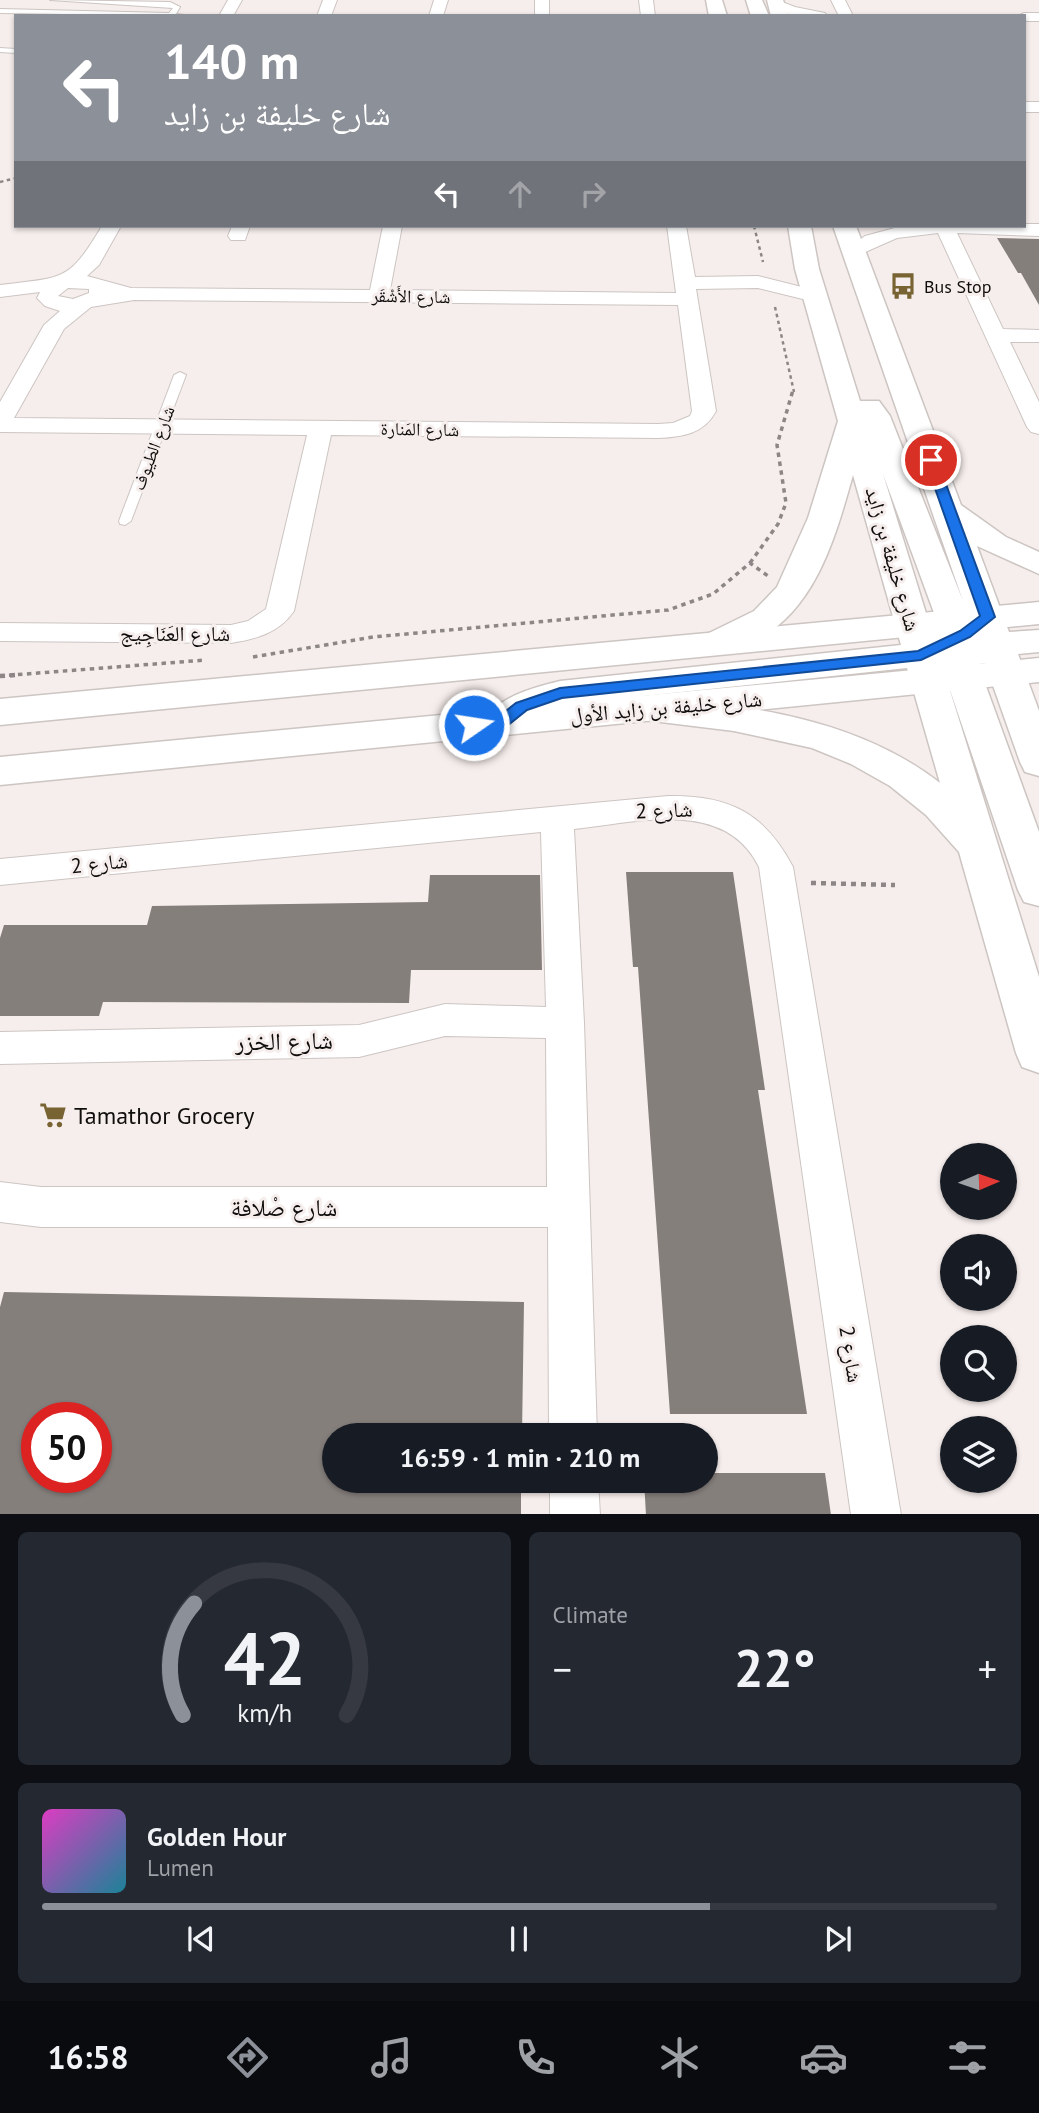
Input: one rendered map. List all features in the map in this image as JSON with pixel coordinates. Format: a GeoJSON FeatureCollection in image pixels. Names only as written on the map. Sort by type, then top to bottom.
{"type":"FeatureCollection","features":[{"type":"Feature","properties":{"kind":"main road"},"geometry":{"type":"LineString","coordinates":[[788,228],[807,269]]}},
{"type":"Feature","properties":{"kind":"main road","name":"شارع خليفة بن زايد"},"geometry":{"type":"LineString","coordinates":[[799,228],[807,269],[848,405],[966,651],[1039,762]]}},
{"type":"Feature","properties":{"kind":"main road","name":"شارع خليفة بن زايد"},"geometry":{"type":"LineString","coordinates":[[849,238],[950,512],[966,651],[981,854],[1039,1053]]}},
{"type":"Feature","properties":{"kind":"main road"},"geometry":{"type":"LineString","coordinates":[[716,643],[736,636],[769,617],[791,594],[830,499],[848,405],[866,404],[876,415],[966,651],[1039,890]]}},
{"type":"Feature","properties":{"kind":"main road"},"geometry":{"type":"LineString","coordinates":[[950,512],[995,544],[1039,564]]}},
{"type":"Feature","properties":{"kind":"main road","name":"شارع خليفة بن زايد الأول"},"geometry":{"type":"LineString","coordinates":[[0,771],[640,709],[966,651],[1039,613]]}},
{"type":"Feature","properties":{"kind":"main road"},"geometry":{"type":"LineString","coordinates":[[502,722],[521,706],[560,693],[1039,641]]}},
{"type":"Feature","properties":{"kind":"main road","name":"شارع خليفة بن زايد الأول"},"geometry":{"type":"LineString","coordinates":[[0,712],[716,643],[966,651]]}},
{"type":"Feature","properties":{"kind":"main road"},"geometry":{"type":"LineString","coordinates":[[640,709],[754,719],[796,729],[853,750],[896,771],[928,795],[981,854]]}},
{"type":"Feature","properties":{"kind":"street"},"geometry":{"type":"LineString","coordinates":[[777,7],[806,14]]}},
{"type":"Feature","properties":{"kind":"street"},"geometry":{"type":"LineString","coordinates":[[0,424],[55,325],[90,287],[110,228]]}},
{"type":"Feature","properties":{"kind":"street"},"geometry":{"type":"LineString","coordinates":[[379,296],[393,228]]}},
{"type":"Feature","properties":{"kind":"street","name":"شارع المَنارة"},"geometry":{"type":"LineString","coordinates":[[0,424],[658,431],[685,428],[699,421],[704,411],[677,228]]}},
{"type":"Feature","properties":{"kind":"street"},"geometry":{"type":"LineString","coordinates":[[945,228],[1039,425]]}},
{"type":"Feature","properties":{"kind":"street"},"geometry":{"type":"LineString","coordinates":[[849,238],[873,238],[889,233],[945,228],[1039,230]]}},
{"type":"Feature","properties":{"kind":"street"},"geometry":{"type":"LineString","coordinates":[[687,291],[728,281],[767,283],[815,296]]}},
{"type":"Feature","properties":{"kind":"street"},"geometry":{"type":"LineString","coordinates":[[6,291],[64,283],[90,287]]}},
{"type":"Feature","properties":{"kind":"street"},"geometry":{"type":"LineString","coordinates":[[55,325],[48,292],[64,283]]}},
{"type":"Feature","properties":{"kind":"street"},"geometry":{"type":"LineString","coordinates":[[6,291],[66,305],[90,287]]}},
{"type":"Feature","properties":{"kind":"street","name":"شارع الأَشْقَر"},"geometry":{"type":"LineString","coordinates":[[90,287],[134,294],[379,296],[687,291]]}},
{"type":"Feature","properties":{"kind":"street"},"geometry":{"type":"LineString","coordinates":[[997,335],[1039,336]]}},
{"type":"Feature","properties":{"kind":"street","name":"شارع العَنَاجِيج"},"geometry":{"type":"LineString","coordinates":[[0,632],[231,634],[253,630],[269,622],[280,611],[321,428]]}},
{"type":"Feature","properties":{"kind":"street","name":"شارع 2"},"geometry":{"type":"LineString","coordinates":[[0,872],[684,807],[716,812],[747,827],[770,852],[778,883],[876,1514]]}},
{"type":"Feature","properties":{"kind":"street"},"geometry":{"type":"LineString","coordinates":[[557,819],[565,1023],[573,1423]]}},
{"type":"Feature","properties":{"kind":"street","name":"شارع الخزر"},"geometry":{"type":"LineString","coordinates":[[0,1048],[359,1041],[445,1020],[565,1023]]}},
{"type":"Feature","properties":{"kind":"street","name":"شارع صْلافة"},"geometry":{"type":"LineString","coordinates":[[0,1202],[55,1207],[567,1207]]}},
{"type":"Feature","properties":{"kind":"street"},"geometry":{"type":"LineString","coordinates":[[574,1493],[575,1514]]}},
{"type":"Feature","properties":{"kind":"lane"},"geometry":{"type":"LineString","coordinates":[[53,0],[170,4],[177,8],[172,14]]}},
{"type":"Feature","properties":{"kind":"lane"},"geometry":{"type":"LineString","coordinates":[[0,11],[128,14]]}},
{"type":"Feature","properties":{"kind":"lane","name":"شارع الطيوف"},"geometry":{"type":"LineString","coordinates":[[125,521],[180,375]]}},
{"type":"Feature","properties":{"kind":"path"},"geometry":{"type":"LineString","coordinates":[[244,657],[373,637],[667,610],[714,595],[731,584],[778,524],[786,503],[785,481],[777,445],[794,394],[788,356],[754,228]]}},
{"type":"Feature","properties":{"kind":"path"},"geometry":{"type":"LineString","coordinates":[[750,563],[791,594]]}},
{"type":"Feature","properties":{"kind":"path"},"geometry":{"type":"LineString","coordinates":[[0,676],[218,659]]}},
{"type":"Feature","properties":{"kind":"path"},"geometry":{"type":"LineString","coordinates":[[778,883],[895,885]]}},
{"type":"Feature","properties":{"kind":"building"},"geometry":{"type":"Polygon","coordinates":[[[997,238],[1039,239],[1039,305],[1021,273],[1018,273],[997,238]]]}},
{"type":"Feature","properties":{"kind":"building"},"geometry":{"type":"Polygon","coordinates":[[[626,872],[733,872],[765,1090],[758,1090],[807,1414],[670,1414],[638,967],[633,967],[626,872]]]}},
{"type":"Feature","properties":{"kind":"building"},"geometry":{"type":"Polygon","coordinates":[[[430,875],[540,875],[542,970],[411,970],[409,1003],[103,1002],[99,1016],[0,1016],[0,938],[4,925],[147,925],[152,906],[428,902],[430,875]]]}},
{"type":"Feature","properties":{"kind":"building"},"geometry":{"type":"Polygon","coordinates":[[[4,1292],[524,1302],[522,1423],[322,1423],[322,1493],[521,1493],[521,1514],[0,1514],[0,1307],[4,1292]]]}},
{"type":"Feature","properties":{"kind":"building"},"geometry":{"type":"Polygon","coordinates":[[[718,1473],[825,1473],[831,1514],[646,1514],[645,1493],[718,1493],[718,1473]]]}},
{"type":"Feature","properties":{"kind":"place","name":"Bus Stop"},"geometry":{"type":"Point","coordinates":[903,286]}},
{"type":"Feature","properties":{"kind":"place","name":"Tamathor Grocery"},"geometry":{"type":"Point","coordinates":[53,1115]}},
{"type":"Feature","properties":{"kind":"route"},"geometry":{"type":"LineString","coordinates":[[474,725],[502,722],[521,706],[560,693],[921,655],[965,634],[988,617],[931,460]]}}]}
